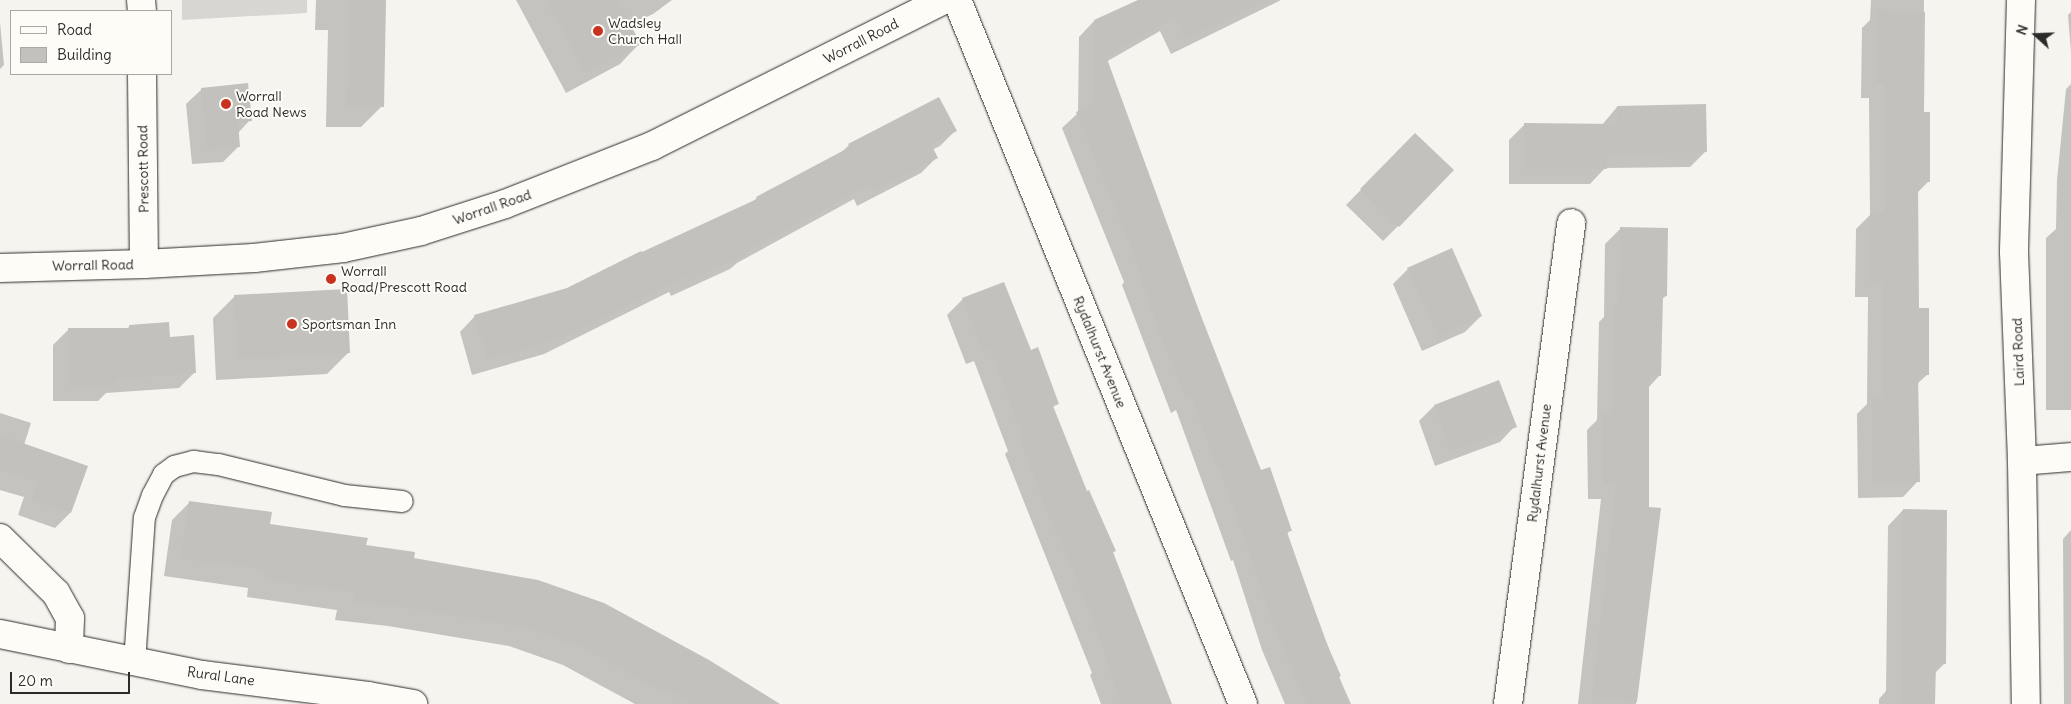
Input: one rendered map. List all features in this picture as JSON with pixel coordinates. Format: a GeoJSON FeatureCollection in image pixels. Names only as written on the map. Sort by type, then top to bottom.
{"type":"FeatureCollection","features":[{"type":"Feature","properties":{"kind":"street","name":"Worrall Road"},"geometry":{"type":"LineString","coordinates":[[0,268],[144,264],[254,258],[342,248],[421,232],[505,204],[652,146],[944,0]]}},
{"type":"Feature","properties":{"kind":"street","name":"Rydalhurst Avenue"},"geometry":{"type":"LineString","coordinates":[[957,0],[1243,704]]}},
{"type":"Feature","properties":{"kind":"street","name":"Laird Road"},"geometry":{"type":"LineString","coordinates":[[2021,0],[2014,252],[2022,461],[2026,704]]}},
{"type":"Feature","properties":{"kind":"street","name":"Prescott Road"},"geometry":{"type":"LineString","coordinates":[[142,75],[144,264]]}},
{"type":"Feature","properties":{"kind":"street","name":"Rydalhurst Avenue"},"geometry":{"type":"LineString","coordinates":[[1508,704],[1571,223]]}},
{"type":"Feature","properties":{"kind":"street"},"geometry":{"type":"LineString","coordinates":[[2022,461],[2071,457]]}},
{"type":"Feature","properties":{"kind":"street"},"geometry":{"type":"LineString","coordinates":[[0,538],[56,593],[70,618],[69,649]]}},
{"type":"Feature","properties":{"kind":"street","name":"Rural Lane"},"geometry":{"type":"LineString","coordinates":[[0,634],[202,674],[368,696],[413,704]]}},
{"type":"Feature","properties":{"kind":"lane"},"geometry":{"type":"LineString","coordinates":[[134,662],[144,517],[152,495],[163,474],[174,466],[193,461],[218,464],[344,495],[402,501]]}},
{"type":"Feature","properties":{"kind":"shaded area"},"geometry":{"type":"Polygon","coordinates":[[[182,0],[307,0],[307,13],[182,20],[182,0]]]}},
{"type":"Feature","properties":{"kind":"building"},"geometry":{"type":"Polygon","coordinates":[[[349,0],[386,0],[384,107],[347,106],[349,0]]]}},
{"type":"Feature","properties":{"kind":"building","name":"Wadsley Church Hall"},"geometry":{"type":"Polygon","coordinates":[[[546,0],[617,0],[641,44],[586,74],[546,0]]]}},
{"type":"Feature","properties":{"kind":"building"},"geometry":{"type":"Polygon","coordinates":[[[1138,0],[1268,0],[1186,39],[1175,17],[1106,56],[1198,308],[1261,470],[1270,467],[1292,531],[1287,532],[1323,635],[1351,704],[1307,704],[1277,634],[1220,469],[1218,470],[1191,396],[1186,398],[1160,335],[1137,268],[1139,267],[1076,112],[1093,105],[1094,20],[1138,0]]]}},
{"type":"Feature","properties":{"kind":"building"},"geometry":{"type":"Polygon","coordinates":[[[1877,11],[1925,12],[1924,112],[1930,112],[1930,182],[1918,182],[1919,308],[1929,308],[1929,375],[1918,375],[1920,482],[1873,483],[1872,397],[1882,397],[1883,282],[1870,282],[1871,212],[1885,212],[1884,83],[1876,83],[1877,11]]]}},
{"type":"Feature","properties":{"kind":"building","name":"Worrall Road News"},"geometry":{"type":"Polygon","coordinates":[[[248,83],[252,121],[238,122],[240,147],[207,149],[201,88],[248,83]]]}},
{"type":"Feature","properties":{"kind":"building"},"geometry":{"type":"Polygon","coordinates":[[[939,97],[957,131],[931,144],[938,158],[873,192],[869,185],[746,252],[747,254],[687,282],[684,277],[561,339],[487,360],[474,315],[567,288],[641,251],[757,199],[756,197],[850,147],[848,144],[939,97]]]}},
{"type":"Feature","properties":{"kind":"building"},"geometry":{"type":"Polygon","coordinates":[[[1706,104],[1707,152],[1607,154],[1607,169],[1524,169],[1524,123],[1617,124],[1617,106],[1706,104]]]}},
{"type":"Feature","properties":{"kind":"building"},"geometry":{"type":"Polygon","coordinates":[[[1415,133],[1454,170],[1399,227],[1360,189],[1415,133]]]}},
{"type":"Feature","properties":{"kind":"building"},"geometry":{"type":"Polygon","coordinates":[[[1620,227],[1668,228],[1667,296],[1663,296],[1661,376],[1649,376],[1649,507],[1661,508],[1637,702],[1592,696],[1616,484],[1603,484],[1602,414],[1612,414],[1614,306],[1619,306],[1620,227]]]}},
{"type":"Feature","properties":{"kind":"building"},"geometry":{"type":"Polygon","coordinates":[[[1452,248],[1482,316],[1438,336],[1407,268],[1452,248]]]}},
{"type":"Feature","properties":{"kind":"building"},"geometry":{"type":"Polygon","coordinates":[[[1004,282],[1031,350],[1038,347],[1059,404],[1053,406],[1087,491],[1089,490],[1116,551],[1113,552],[1172,704],[1121,704],[1105,658],[1107,658],[1070,562],[1046,510],[1020,438],[1023,437],[989,347],[982,349],[962,298],[1004,282]]]}},
{"type":"Feature","properties":{"kind":"building","name":"Sportsman Inn"},"geometry":{"type":"Polygon","coordinates":[[[347,289],[350,353],[237,359],[234,295],[347,289]]]}},
{"type":"Feature","properties":{"kind":"building"},"geometry":{"type":"Polygon","coordinates":[[[169,322],[170,337],[194,335],[196,373],[115,379],[115,386],[68,386],[68,328],[129,328],[129,325],[169,322]]]}},
{"type":"Feature","properties":{"kind":"building"},"geometry":{"type":"Polygon","coordinates":[[[1499,380],[1517,427],[1451,451],[1434,405],[1499,380]]]}},
{"type":"Feature","properties":{"kind":"building"},"geometry":{"type":"Polygon","coordinates":[[[0,435],[88,466],[71,513],[32,500],[38,482],[0,470],[0,435]]]}},
{"type":"Feature","properties":{"kind":"building"},"geometry":{"type":"Polygon","coordinates":[[[189,501],[272,512],[270,524],[368,538],[366,545],[415,552],[414,558],[538,580],[604,603],[709,660],[780,704],[690,704],[664,687],[662,691],[581,647],[527,628],[407,608],[353,602],[354,592],[264,580],[266,570],[181,558],[189,501]]]}},
{"type":"Feature","properties":{"kind":"building"},"geometry":{"type":"Polygon","coordinates":[[[1903,509],[1947,510],[1946,664],[1936,664],[1935,704],[1901,704],[1903,509]]]}},
{"type":"Feature","properties":{"kind":"place","name":"Wadsley Church Hall"},"geometry":{"type":"Point","coordinates":[598,31]}},
{"type":"Feature","properties":{"kind":"place","name":"Worrall Road News"},"geometry":{"type":"Point","coordinates":[226,104]}},
{"type":"Feature","properties":{"kind":"place","name":"Worrall Road/Prescott Road"},"geometry":{"type":"Point","coordinates":[331,279]}},
{"type":"Feature","properties":{"kind":"place","name":"Sportsman Inn"},"geometry":{"type":"Point","coordinates":[292,324]}}]}
